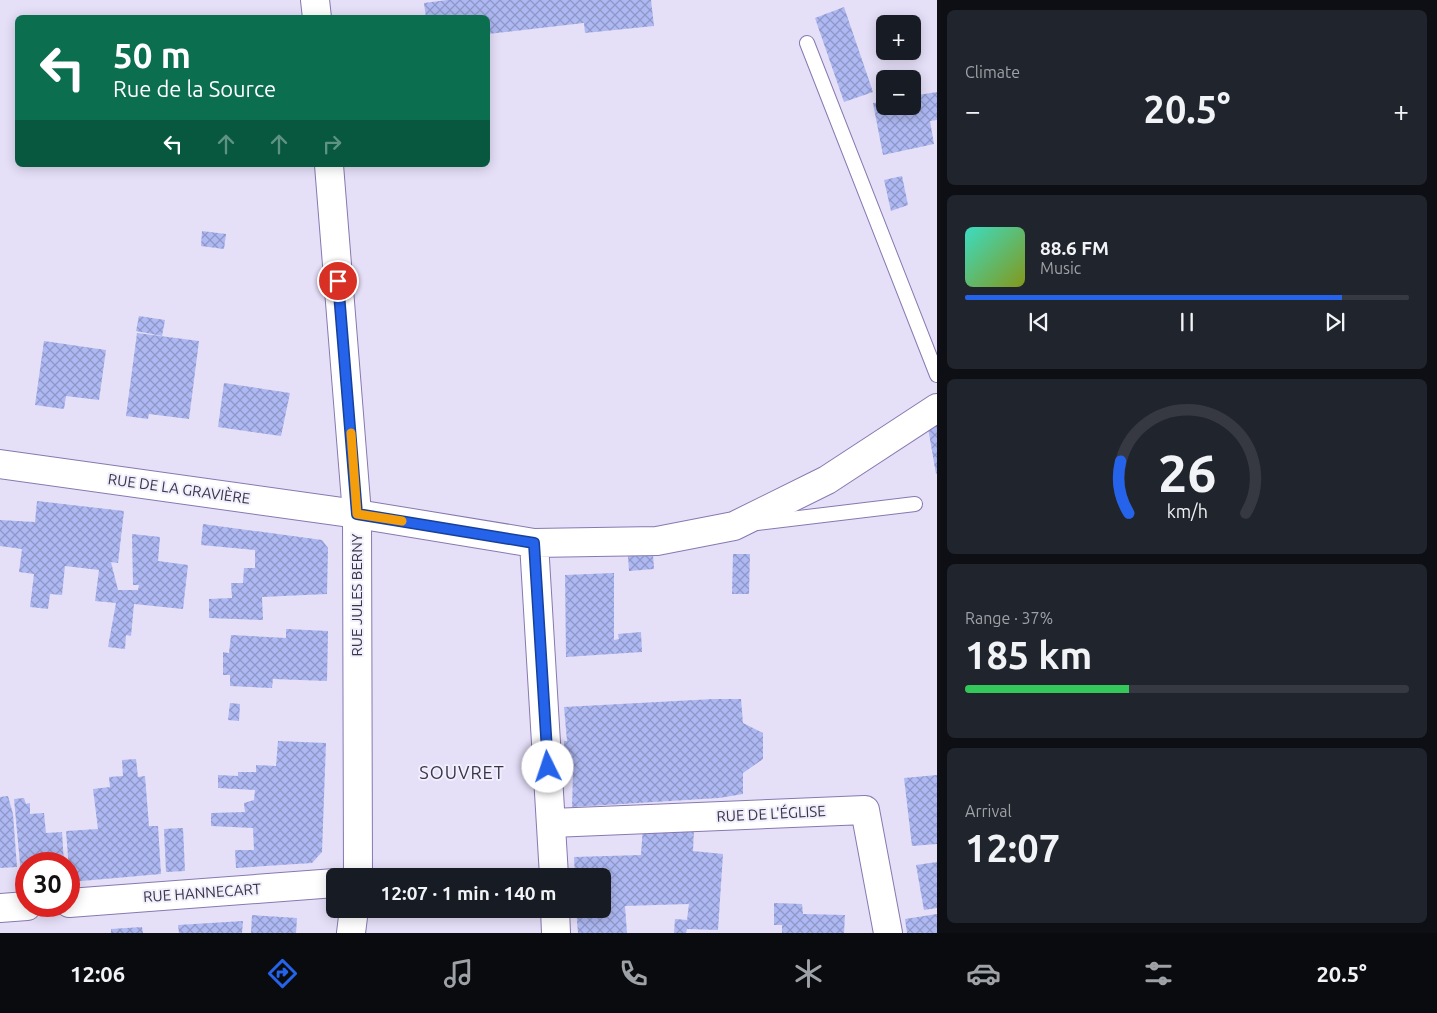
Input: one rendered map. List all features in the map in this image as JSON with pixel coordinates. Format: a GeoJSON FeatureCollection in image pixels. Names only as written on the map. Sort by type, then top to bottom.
{"type":"FeatureCollection","features":[{"type":"Feature","properties":{"kind":"street"},"geometry":{"type":"LineString","coordinates":[[315,0],[317,15]]}},
{"type":"Feature","properties":{"kind":"street","name":"RUE JULES BERNY"},"geometry":{"type":"LineString","coordinates":[[329,167],[357,514],[358,868]]}},
{"type":"Feature","properties":{"kind":"street","name":"RUE DE LA GRAVIÈRE"},"geometry":{"type":"LineString","coordinates":[[0,464],[357,514],[534,543],[657,541],[734,526],[827,480],[937,408]]}},
{"type":"Feature","properties":{"kind":"street"},"geometry":{"type":"LineString","coordinates":[[534,543],[554,868]]}},
{"type":"Feature","properties":{"kind":"street","name":"RUE DE L'ÉGLISE"},"geometry":{"type":"LineString","coordinates":[[552,823],[865,810],[888,933]]}},
{"type":"Feature","properties":{"kind":"street","name":"RUE HANNECART"},"geometry":{"type":"LineString","coordinates":[[80,902],[326,884]]}},
{"type":"Feature","properties":{"kind":"street"},"geometry":{"type":"LineString","coordinates":[[0,908],[15,907]]}},
{"type":"Feature","properties":{"kind":"street"},"geometry":{"type":"LineString","coordinates":[[351,933],[353,918]]}},
{"type":"Feature","properties":{"kind":"street"},"geometry":{"type":"LineString","coordinates":[[555,918],[556,933]]}},
{"type":"Feature","properties":{"kind":"lane"},"geometry":{"type":"LineString","coordinates":[[807,43],[937,374]]}},
{"type":"Feature","properties":{"kind":"lane"},"geometry":{"type":"LineString","coordinates":[[734,526],[915,504]]}},
{"type":"Feature","properties":{"kind":"building"},"geometry":{"type":"Polygon","coordinates":[[[447,0],[651,0],[654,26],[585,33],[584,23],[490,34],[490,15],[426,15],[424,3],[447,0]]]}},
{"type":"Feature","properties":{"kind":"building"},"geometry":{"type":"Polygon","coordinates":[[[844,7],[873,92],[844,102],[815,18],[844,7]]]}},
{"type":"Feature","properties":{"kind":"building"},"geometry":{"type":"Polygon","coordinates":[[[937,92],[937,120],[930,121],[934,144],[883,155],[873,103],[876,102],[876,115],[921,115],[921,95],[937,92]]]}},
{"type":"Feature","properties":{"kind":"building"},"geometry":{"type":"Polygon","coordinates":[[[902,176],[908,205],[891,211],[884,180],[902,176]]]}},
{"type":"Feature","properties":{"kind":"building"},"geometry":{"type":"Polygon","coordinates":[[[202,231],[226,234],[224,249],[201,246],[202,231]]]}},
{"type":"Feature","properties":{"kind":"building"},"geometry":{"type":"Polygon","coordinates":[[[139,316],[165,320],[162,336],[136,331],[139,316]]]}},
{"type":"Feature","properties":{"kind":"building"},"geometry":{"type":"Polygon","coordinates":[[[137,333],[199,341],[189,419],[149,414],[148,419],[126,416],[137,333]]]}},
{"type":"Feature","properties":{"kind":"building"},"geometry":{"type":"Polygon","coordinates":[[[44,341],[106,350],[99,400],[66,396],[64,409],[35,405],[44,341]]]}},
{"type":"Feature","properties":{"kind":"building"},"geometry":{"type":"Polygon","coordinates":[[[224,383],[290,393],[281,436],[218,427],[224,383]]]}},
{"type":"Feature","properties":{"kind":"building"},"geometry":{"type":"Polygon","coordinates":[[[937,420],[937,473],[936,474],[927,422],[937,420]]]}},
{"type":"Feature","properties":{"kind":"building"},"geometry":{"type":"Polygon","coordinates":[[[37,501],[124,511],[118,563],[111,562],[118,590],[138,590],[139,585],[133,585],[132,534],[160,537],[158,561],[188,565],[183,609],[134,604],[131,636],[126,635],[125,649],[108,647],[116,603],[95,601],[99,570],[65,566],[62,595],[50,594],[48,609],[30,607],[34,574],[19,572],[22,549],[0,546],[0,520],[35,522],[37,501]]]}},
{"type":"Feature","properties":{"kind":"building"},"geometry":{"type":"Polygon","coordinates":[[[203,524],[322,540],[328,548],[327,594],[262,597],[263,620],[209,618],[209,599],[232,598],[231,583],[243,583],[244,568],[255,568],[255,550],[201,545],[203,524]]]}},
{"type":"Feature","properties":{"kind":"building"},"geometry":{"type":"Polygon","coordinates":[[[653,554],[654,569],[629,571],[628,556],[653,554]]]}},
{"type":"Feature","properties":{"kind":"building"},"geometry":{"type":"Polygon","coordinates":[[[733,554],[750,554],[749,594],[732,594],[733,554]]]}},
{"type":"Feature","properties":{"kind":"building"},"geometry":{"type":"Polygon","coordinates":[[[614,573],[614,640],[619,639],[618,634],[641,632],[642,652],[566,657],[565,575],[614,573]]]}},
{"type":"Feature","properties":{"kind":"building"},"geometry":{"type":"Polygon","coordinates":[[[286,629],[328,631],[327,681],[273,679],[272,688],[230,686],[230,675],[223,675],[223,652],[229,653],[231,635],[286,638],[286,629]]]}},
{"type":"Feature","properties":{"kind":"building"},"geometry":{"type":"Polygon","coordinates":[[[741,699],[743,723],[763,733],[763,759],[743,773],[743,794],[719,798],[572,807],[573,773],[565,773],[564,741],[567,741],[564,707],[741,699]]]}},
{"type":"Feature","properties":{"kind":"building"},"geometry":{"type":"Polygon","coordinates":[[[230,703],[240,704],[239,721],[228,720],[230,703]]]}},
{"type":"Feature","properties":{"kind":"building"},"geometry":{"type":"Polygon","coordinates":[[[278,741],[326,743],[322,852],[312,863],[236,868],[235,850],[254,850],[253,828],[211,826],[211,813],[245,812],[244,803],[254,800],[255,790],[218,788],[218,775],[238,776],[238,772],[256,772],[256,765],[276,766],[278,741]]]}},
{"type":"Feature","properties":{"kind":"building"},"geometry":{"type":"Polygon","coordinates":[[[136,759],[138,777],[145,776],[149,826],[158,826],[161,874],[80,881],[80,852],[68,852],[66,831],[98,829],[93,789],[110,787],[109,777],[123,776],[122,760],[136,759]]]}},
{"type":"Feature","properties":{"kind":"building"},"geometry":{"type":"Polygon","coordinates":[[[937,775],[937,844],[912,846],[904,778],[937,775]]]}},
{"type":"Feature","properties":{"kind":"building"},"geometry":{"type":"Polygon","coordinates":[[[8,796],[13,814],[15,867],[0,868],[0,797],[8,796]]]}},
{"type":"Feature","properties":{"kind":"building"},"geometry":{"type":"Polygon","coordinates":[[[24,798],[26,804],[30,803],[30,814],[44,813],[46,833],[62,832],[63,852],[19,852],[14,799],[24,798]]]}},
{"type":"Feature","properties":{"kind":"building"},"geometry":{"type":"Polygon","coordinates":[[[643,825],[694,829],[693,851],[723,854],[718,930],[687,929],[686,933],[674,933],[675,919],[687,920],[689,904],[625,906],[627,933],[578,933],[577,918],[611,918],[611,868],[575,868],[574,857],[641,855],[643,825]]]}},
{"type":"Feature","properties":{"kind":"building"},"geometry":{"type":"Polygon","coordinates":[[[183,828],[185,871],[166,872],[164,829],[183,828]]]}},
{"type":"Feature","properties":{"kind":"building"},"geometry":{"type":"Polygon","coordinates":[[[937,862],[937,908],[924,910],[916,865],[937,862]]]}},
{"type":"Feature","properties":{"kind":"building"},"geometry":{"type":"Polygon","coordinates":[[[774,903],[802,904],[803,914],[845,915],[844,933],[782,933],[782,925],[774,925],[774,903]]]}},
{"type":"Feature","properties":{"kind":"building"},"geometry":{"type":"Polygon","coordinates":[[[937,914],[937,933],[907,933],[905,919],[937,914]]]}},
{"type":"Feature","properties":{"kind":"building"},"geometry":{"type":"Polygon","coordinates":[[[252,915],[297,918],[296,933],[251,933],[252,915]]]}},
{"type":"Feature","properties":{"kind":"building"},"geometry":{"type":"Polygon","coordinates":[[[243,921],[242,933],[179,933],[178,925],[243,921]]]}},
{"type":"Feature","properties":{"kind":"building"},"geometry":{"type":"Polygon","coordinates":[[[142,927],[143,933],[111,933],[111,929],[142,927]]]}},
{"type":"Feature","properties":{"kind":"slow traffic"},"geometry":{"type":"LineString","coordinates":[[351,433],[357,514],[402,521]]}},
{"type":"Feature","properties":{"kind":"district","name":"SOUVRET"},"geometry":{"type":"Point","coordinates":[462,773]}},
{"type":"Feature","properties":{"kind":"route"},"geometry":{"type":"LineString","coordinates":[[338,281],[357,514],[534,543],[548,767]]}}]}
